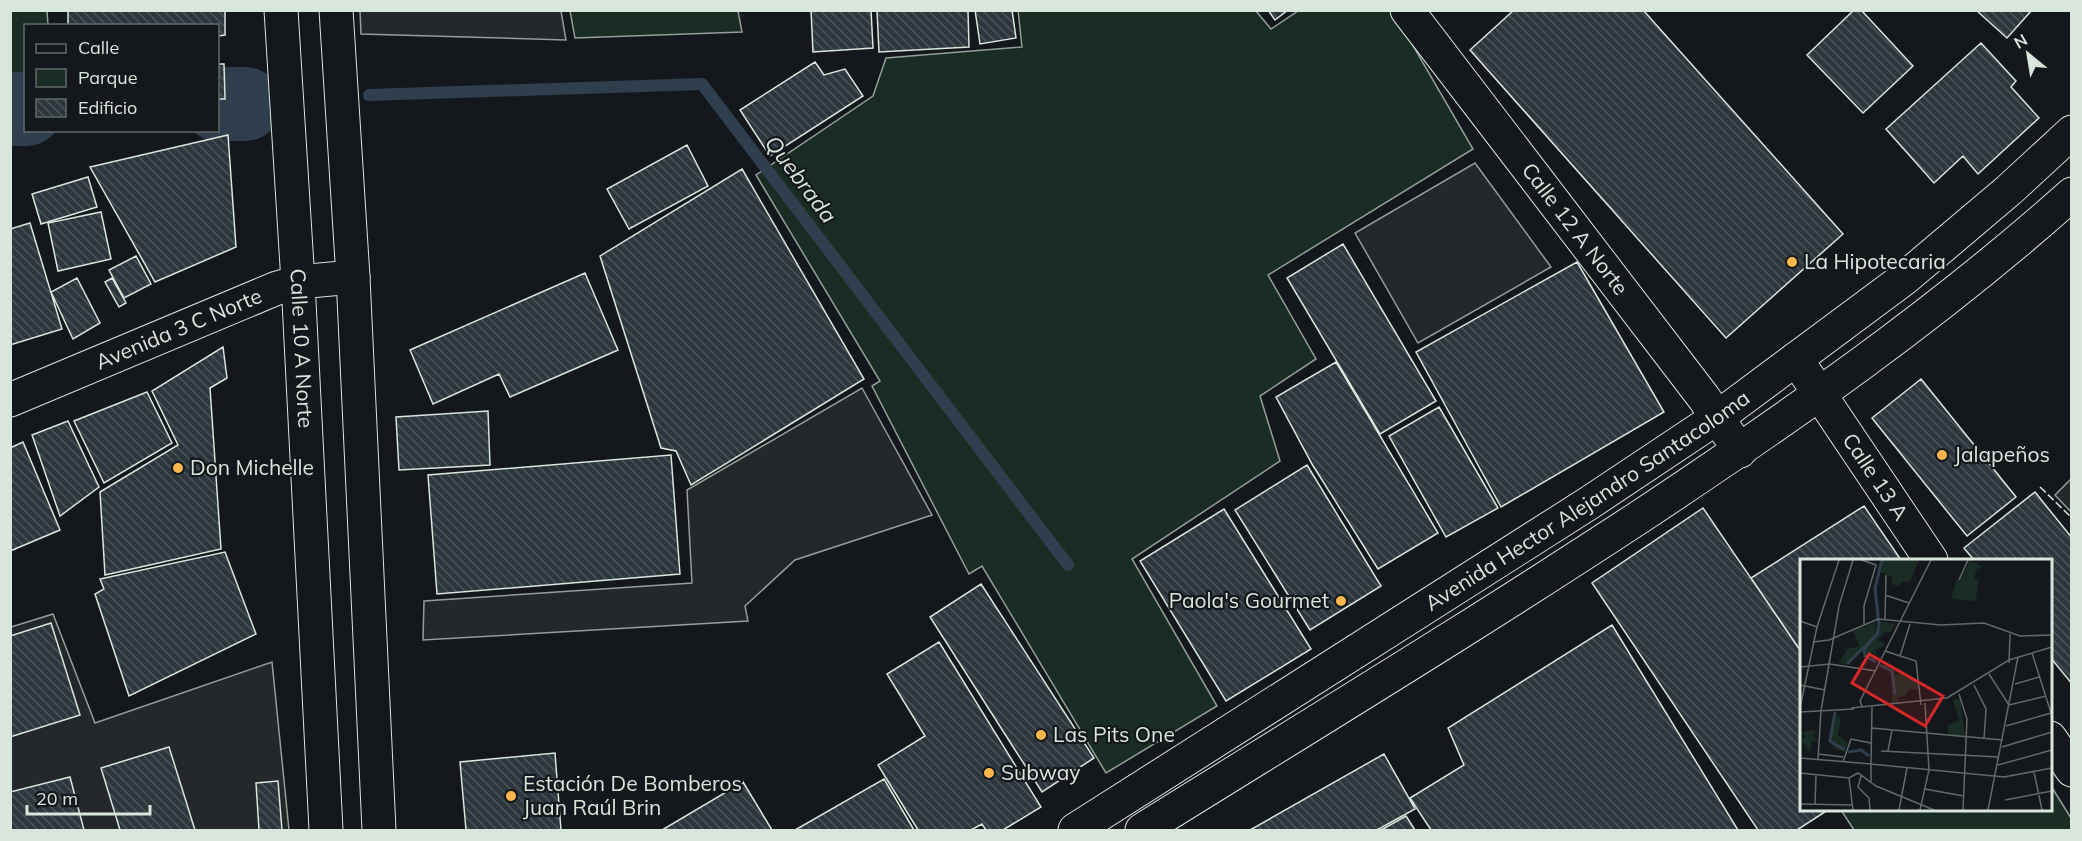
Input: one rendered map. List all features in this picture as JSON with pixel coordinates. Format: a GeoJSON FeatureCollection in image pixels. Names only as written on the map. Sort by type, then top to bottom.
{"type":"FeatureCollection","features":[{"type":"Feature","properties":{"kind":"main road","name":"Calle 10 A Norte"},"geometry":{"type":"LineString","coordinates":[[281,10],[298,282],[326,831]]}},
{"type":"Feature","properties":{"kind":"main road"},"geometry":{"type":"LineString","coordinates":[[336,10],[353,277],[379,831]]}},
{"type":"Feature","properties":{"kind":"main road","name":"Calle 12 A Norte"},"geometry":{"type":"LineString","coordinates":[[1407,10],[1718,417],[1740,451]]}},
{"type":"Feature","properties":{"kind":"main road","name":"Avenida Hector Alejandro Santacoloma"},"geometry":{"type":"LineString","coordinates":[[1075,831],[1589,503],[1718,417],[1905,278],[2009,190],[2072,132]]}},
{"type":"Feature","properties":{"kind":"main road","name":"Avenida Hector Alejandro Santacoloma"},"geometry":{"type":"LineString","coordinates":[[1142,831],[1560,569],[1740,451],[1902,333],[1983,270],[2072,194]]}},
{"type":"Feature","properties":{"kind":"main road","name":"Avenida 3 C Norte"},"geometry":{"type":"LineString","coordinates":[[10,400],[277,288],[298,282],[353,277]]}},
{"type":"Feature","properties":{"kind":"main road","name":"Calle 13 A"},"geometry":{"type":"LineString","coordinates":[[1796,359],[1930,559]]}},
{"type":"Feature","properties":{"kind":"main road"},"geometry":{"type":"LineString","coordinates":[[319,673],[373,694]]}},
{"type":"Feature","properties":{"kind":"main road"},"geometry":{"type":"LineString","coordinates":[[2052,741],[2072,770]]}},
{"type":"Feature","properties":{"kind":"green space"},"geometry":{"type":"Polygon","coordinates":[[[1018,10],[1256,11],[1271,29],[1298,11],[1393,11],[1473,149],[1268,275],[1316,359],[1260,396],[1280,461],[1132,559],[1217,706],[1106,773],[982,566],[969,574],[872,386],[880,381],[756,175],[873,96],[886,58],[1022,47],[1018,10]]]}},
{"type":"Feature","properties":{"kind":"green space"},"geometry":{"type":"Polygon","coordinates":[[[10,11],[47,11],[48,24],[24,24],[24,81],[11,82],[10,11]]]}},
{"type":"Feature","properties":{"kind":"green space"},"geometry":{"type":"Polygon","coordinates":[[[570,11],[738,11],[742,32],[575,38],[570,11]]]}},
{"type":"Feature","properties":{"kind":"green space"},"geometry":{"type":"Polygon","coordinates":[[[2052,788],[2071,818],[2071,830],[1854,830],[1842,811],[2052,811],[2052,788]]]}},
{"type":"Feature","properties":{"kind":"shaded area"},"geometry":{"type":"Polygon","coordinates":[[[360,11],[561,11],[566,40],[361,34],[360,11]]]}},
{"type":"Feature","properties":{"kind":"shaded area"},"geometry":{"type":"Polygon","coordinates":[[[1475,163],[1551,267],[1418,343],[1355,233],[1475,163]]]}},
{"type":"Feature","properties":{"kind":"shaded area"},"geometry":{"type":"Polygon","coordinates":[[[862,388],[932,515],[795,560],[745,606],[748,621],[423,640],[424,601],[692,583],[687,490],[862,388]]]}},
{"type":"Feature","properties":{"kind":"shaded area"},"geometry":{"type":"Polygon","coordinates":[[[2071,479],[2071,512],[2055,495],[2071,479]]]}},
{"type":"Feature","properties":{"kind":"shaded area"},"geometry":{"type":"Polygon","coordinates":[[[53,614],[95,723],[272,662],[289,830],[11,830],[11,627],[53,614]]]}},
{"type":"Feature","properties":{"kind":"building"},"geometry":{"type":"Polygon","coordinates":[[[68,10],[225,10],[225,35],[219,36],[219,24],[68,24],[68,10]]]}},
{"type":"Feature","properties":{"kind":"building"},"geometry":{"type":"Polygon","coordinates":[[[811,10],[871,10],[873,48],[813,52],[811,10]]]}},
{"type":"Feature","properties":{"kind":"building"},"geometry":{"type":"Polygon","coordinates":[[[877,10],[968,10],[969,47],[879,52],[877,10]]]}},
{"type":"Feature","properties":{"kind":"building"},"geometry":{"type":"Polygon","coordinates":[[[975,10],[1012,10],[1016,38],[980,44],[975,10]]]}},
{"type":"Feature","properties":{"kind":"building"},"geometry":{"type":"Polygon","coordinates":[[[1268,10],[1288,10],[1275,20],[1268,10]]]}},
{"type":"Feature","properties":{"kind":"building"},"geometry":{"type":"Polygon","coordinates":[[[1514,10],[1643,10],[1843,234],[1726,338],[1470,50],[1514,10]]]}},
{"type":"Feature","properties":{"kind":"building"},"geometry":{"type":"Polygon","coordinates":[[[1854,10],[1861,10],[1913,66],[1863,113],[1807,55],[1854,10]]]}},
{"type":"Feature","properties":{"kind":"building"},"geometry":{"type":"Polygon","coordinates":[[[1976,10],[2032,10],[2007,38],[1976,10]]]}},
{"type":"Feature","properties":{"kind":"building"},"geometry":{"type":"Polygon","coordinates":[[[1981,43],[2016,81],[2011,87],[2039,118],[1978,174],[1963,156],[1934,183],[1886,129],[1981,43]]]}},
{"type":"Feature","properties":{"kind":"building"},"geometry":{"type":"Polygon","coordinates":[[[815,62],[824,75],[845,69],[863,96],[770,156],[740,110],[815,62]]]}},
{"type":"Feature","properties":{"kind":"building"},"geometry":{"type":"Polygon","coordinates":[[[219,64],[224,64],[225,99],[219,99],[219,64]]]}},
{"type":"Feature","properties":{"kind":"building"},"geometry":{"type":"Polygon","coordinates":[[[228,135],[236,247],[155,282],[90,167],[228,135]]]}},
{"type":"Feature","properties":{"kind":"building"},"geometry":{"type":"Polygon","coordinates":[[[687,145],[708,186],[629,229],[607,189],[687,145]]]}},
{"type":"Feature","properties":{"kind":"building"},"geometry":{"type":"Polygon","coordinates":[[[742,169],[864,379],[691,485],[676,451],[661,448],[600,256],[742,169]]]}},
{"type":"Feature","properties":{"kind":"building"},"geometry":{"type":"Polygon","coordinates":[[[88,177],[97,207],[41,224],[32,194],[88,177]]]}},
{"type":"Feature","properties":{"kind":"building"},"geometry":{"type":"Polygon","coordinates":[[[101,212],[111,259],[58,271],[48,223],[101,212]]]}},
{"type":"Feature","properties":{"kind":"building"},"geometry":{"type":"Polygon","coordinates":[[[30,223],[62,329],[10,345],[10,229],[30,223]]]}},
{"type":"Feature","properties":{"kind":"building"},"geometry":{"type":"Polygon","coordinates":[[[1343,244],[1436,401],[1380,434],[1287,278],[1343,244]]]}},
{"type":"Feature","properties":{"kind":"building"},"geometry":{"type":"Polygon","coordinates":[[[136,256],[151,284],[124,298],[109,270],[136,256]]]}},
{"type":"Feature","properties":{"kind":"building"},"geometry":{"type":"Polygon","coordinates":[[[1577,262],[1664,412],[1501,507],[1416,352],[1577,262]]]}},
{"type":"Feature","properties":{"kind":"building"},"geometry":{"type":"Polygon","coordinates":[[[585,273],[618,350],[510,397],[499,374],[433,404],[410,350],[585,273]]]}},
{"type":"Feature","properties":{"kind":"building"},"geometry":{"type":"Polygon","coordinates":[[[77,278],[100,323],[73,339],[51,292],[77,278]]]}},
{"type":"Feature","properties":{"kind":"building"},"geometry":{"type":"Polygon","coordinates":[[[112,278],[126,303],[119,307],[105,282],[112,278]]]}},
{"type":"Feature","properties":{"kind":"building","name":"Don Michelle"},"geometry":{"type":"Polygon","coordinates":[[[223,347],[227,378],[210,388],[221,549],[105,575],[100,492],[178,445],[152,391],[223,347]]]}},
{"type":"Feature","properties":{"kind":"building"},"geometry":{"type":"Polygon","coordinates":[[[1336,362],[1438,533],[1378,569],[1312,464],[1276,397],[1336,362]]]}},
{"type":"Feature","properties":{"kind":"building"},"geometry":{"type":"Polygon","coordinates":[[[1921,379],[2016,497],[1967,536],[1872,418],[1921,379]]]}},
{"type":"Feature","properties":{"kind":"building"},"geometry":{"type":"Polygon","coordinates":[[[147,392],[172,443],[104,483],[74,421],[147,392]]]}},
{"type":"Feature","properties":{"kind":"building"},"geometry":{"type":"Polygon","coordinates":[[[1439,407],[1498,508],[1446,537],[1389,436],[1439,407]]]}},
{"type":"Feature","properties":{"kind":"building"},"geometry":{"type":"Polygon","coordinates":[[[488,411],[490,465],[399,470],[396,417],[488,411]]]}},
{"type":"Feature","properties":{"kind":"building"},"geometry":{"type":"Polygon","coordinates":[[[68,421],[99,487],[60,516],[32,435],[68,421]]]}},
{"type":"Feature","properties":{"kind":"building"},"geometry":{"type":"Polygon","coordinates":[[[23,442],[60,530],[10,551],[10,448],[23,442]]]}},
{"type":"Feature","properties":{"kind":"building"},"geometry":{"type":"Polygon","coordinates":[[[671,455],[680,574],[437,594],[428,475],[671,455]]]}},
{"type":"Feature","properties":{"kind":"building"},"geometry":{"type":"Polygon","coordinates":[[[1307,465],[1381,586],[1310,630],[1235,510],[1307,465]]]}},
{"type":"Feature","properties":{"kind":"building"},"geometry":{"type":"Polygon","coordinates":[[[2035,492],[2072,538],[2072,684],[2052,659],[2052,559],[1973,559],[1964,548],[2035,492]]]}},
{"type":"Feature","properties":{"kind":"building"},"geometry":{"type":"Polygon","coordinates":[[[1864,506],[1900,559],[1800,559],[1800,650],[1751,578],[1864,506]]]}},
{"type":"Feature","properties":{"kind":"building"},"geometry":{"type":"Polygon","coordinates":[[[1703,508],[1800,650],[1800,811],[1826,811],[1797,830],[1758,830],[1592,583],[1703,508]]]}},
{"type":"Feature","properties":{"kind":"building"},"geometry":{"type":"Polygon","coordinates":[[[1224,509],[1311,649],[1226,701],[1140,561],[1224,509]]]}},
{"type":"Feature","properties":{"kind":"building"},"geometry":{"type":"Polygon","coordinates":[[[225,552],[256,634],[129,696],[95,594],[104,589],[100,579],[225,552]]]}},
{"type":"Feature","properties":{"kind":"building"},"geometry":{"type":"Polygon","coordinates":[[[981,584],[1094,758],[1042,792],[930,617],[981,584]]]}},
{"type":"Feature","properties":{"kind":"building"},"geometry":{"type":"Polygon","coordinates":[[[51,623],[80,715],[10,737],[10,636],[51,623]]]}},
{"type":"Feature","properties":{"kind":"building"},"geometry":{"type":"Polygon","coordinates":[[[1612,625],[1738,830],[1431,830],[1410,798],[1464,765],[1448,728],[1612,625]]]}},
{"type":"Feature","properties":{"kind":"building"},"geometry":{"type":"Polygon","coordinates":[[[939,642],[1041,807],[1003,830],[986,830],[982,824],[971,830],[918,830],[878,765],[925,736],[887,674],[939,642]]]}},
{"type":"Feature","properties":{"kind":"building"},"geometry":{"type":"Polygon","coordinates":[[[169,747],[195,830],[120,830],[101,768],[169,747]]]}},
{"type":"Feature","properties":{"kind":"building","name":"Estación De Bomberos Juan Raúl Brin"},"geometry":{"type":"Polygon","coordinates":[[[555,753],[561,830],[466,830],[460,762],[555,753]]]}},
{"type":"Feature","properties":{"kind":"building"},"geometry":{"type":"Polygon","coordinates":[[[1384,754],[1415,809],[1377,830],[1250,830],[1384,754]]]}},
{"type":"Feature","properties":{"kind":"building"},"geometry":{"type":"Polygon","coordinates":[[[70,777],[84,830],[10,830],[10,792],[70,777]]]}},
{"type":"Feature","properties":{"kind":"building"},"geometry":{"type":"Polygon","coordinates":[[[884,779],[914,830],[795,830],[884,779]]]}},
{"type":"Feature","properties":{"kind":"building"},"geometry":{"type":"Polygon","coordinates":[[[278,781],[282,830],[259,830],[256,783],[278,781]]]}},
{"type":"Feature","properties":{"kind":"building"},"geometry":{"type":"Polygon","coordinates":[[[743,782],[772,830],[662,830],[743,782]]]}},
{"type":"Feature","properties":{"kind":"building"},"geometry":{"type":"Polygon","coordinates":[[[1406,816],[1415,830],[1381,830],[1406,816]]]}},
{"type":"Feature","properties":{"kind":"waterway","name":"Quebrada"},"geometry":{"type":"LineString","coordinates":[[369,95],[702,84],[1068,565]]}},
{"type":"Feature","properties":{"kind":"waterway"},"geometry":{"type":"LineString","coordinates":[[219,104],[245,104]]}},
{"type":"Feature","properties":{"kind":"waterway"},"geometry":{"type":"LineString","coordinates":[[10,109],[24,109]]}},
{"type":"Feature","properties":{"kind":"fence"},"geometry":{"type":"LineString","coordinates":[[2040,487],[2072,518]]}},
{"type":"Feature","properties":{"kind":"place","name":"La Hipotecaria"},"geometry":{"type":"Point","coordinates":[1792,262]}},
{"type":"Feature","properties":{"kind":"place","name":"Jalapeños"},"geometry":{"type":"Point","coordinates":[1942,455]}},
{"type":"Feature","properties":{"kind":"place","name":"Don Michelle"},"geometry":{"type":"Point","coordinates":[178,468]}},
{"type":"Feature","properties":{"kind":"place","name":"Paola's Gourmet"},"geometry":{"type":"Point","coordinates":[1341,601]}},
{"type":"Feature","properties":{"kind":"place","name":"Las Pits One"},"geometry":{"type":"Point","coordinates":[1041,735]}},
{"type":"Feature","properties":{"kind":"place","name":"Subway"},"geometry":{"type":"Point","coordinates":[989,773]}},
{"type":"Feature","properties":{"kind":"place","name":"Estación De Bomberos Juan Raúl Brin"},"geometry":{"type":"Point","coordinates":[511,796]}}]}
